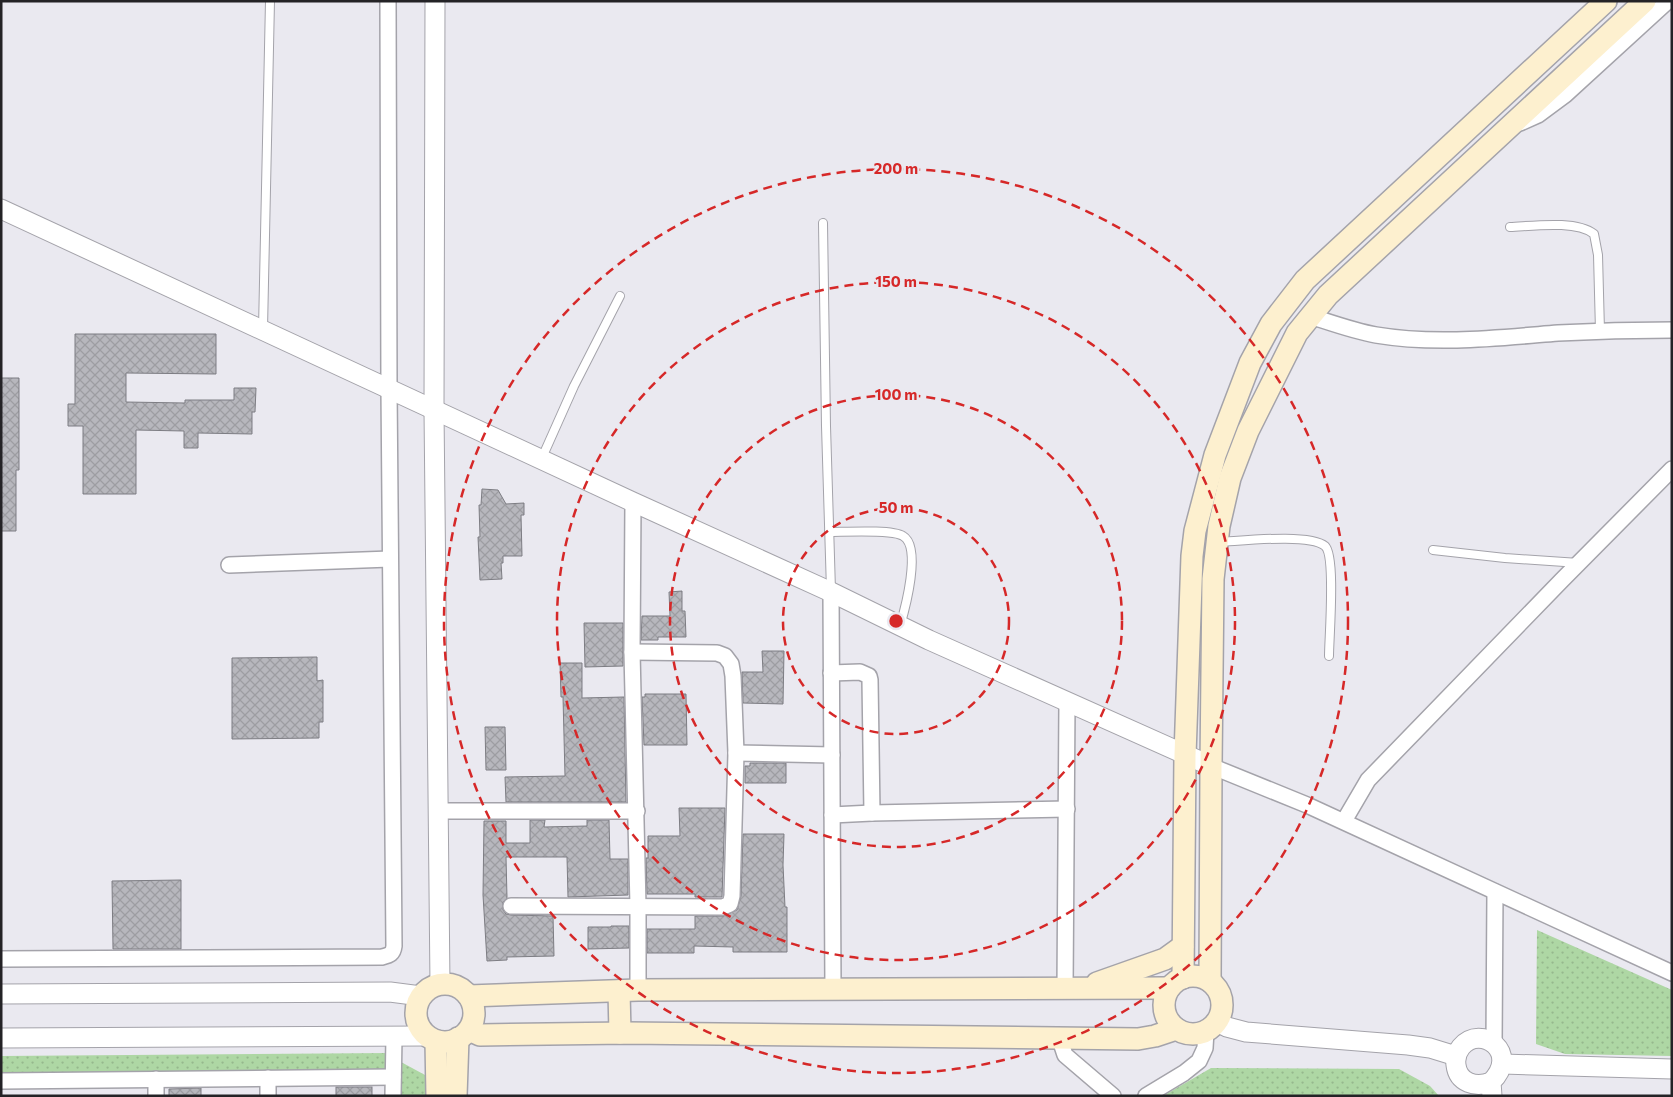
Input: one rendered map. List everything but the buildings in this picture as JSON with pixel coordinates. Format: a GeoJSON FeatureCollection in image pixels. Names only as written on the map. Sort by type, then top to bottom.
{"type":"FeatureCollection","features":[{"type":"Feature","properties":{"kind":"main road"},"geometry":{"type":"LineString","coordinates":[[469,996],[628,991],[1072,989],[1176,983],[1192,976],[1202,977],[1210,981],[1217,988],[1221,996],[1221,1014],[1212,1026],[1199,1034],[1191,1034],[1176,1029],[1169,1022],[1165,1014],[1164,1005],[1165,996],[1176,983],[1183,946],[1185,755],[1192,556],[1195,531],[1215,455],[1250,363],[1271,324],[1305,280],[1606,1]]}},
{"type":"Feature","properties":{"kind":"main road"},"geometry":{"type":"LineString","coordinates":[[1210,981],[1210,766],[1213,579],[1219,526],[1230,478],[1248,431],[1297,333],[1328,294],[1645,1]]}},
{"type":"Feature","properties":{"kind":"main road"},"geometry":{"type":"LineString","coordinates":[[1072,989],[1165,959],[1183,946]]}},
{"type":"Feature","properties":{"kind":"main road"},"geometry":{"type":"LineString","coordinates":[[456,1096],[463,1034],[473,1019],[474,1008],[469,996],[462,989],[451,984],[440,984],[429,988],[421,996],[416,1005],[416,1017],[420,1029],[432,1038],[450,1041],[463,1034],[620,1033],[1138,1038],[1155,1036],[1176,1029]]}},
{"type":"Feature","properties":{"kind":"main road"},"geometry":{"type":"LineString","coordinates":[[620,1033],[628,991]]}},
{"type":"Feature","properties":{"kind":"main road"},"geometry":{"type":"LineString","coordinates":[[432,1038],[437,1096]]}},
{"type":"Feature","properties":{"kind":"street"},"geometry":{"type":"LineString","coordinates":[[1,959],[382,957],[393,953],[388,1]]}},
{"type":"Feature","properties":{"kind":"street"},"geometry":{"type":"LineString","coordinates":[[435,1],[434,410],[440,984]]}},
{"type":"Feature","properties":{"kind":"street"},"geometry":{"type":"LineString","coordinates":[[1481,115],[1515,76],[1592,1]]}},
{"type":"Feature","properties":{"kind":"street"},"geometry":{"type":"LineString","coordinates":[[1506,130],[1538,115],[1565,96],[1668,1]]}},
{"type":"Feature","properties":{"kind":"street"},"geometry":{"type":"LineString","coordinates":[[1,209],[541,460],[831,592],[900,626],[1210,766],[1344,821],[1672,972]]}},
{"type":"Feature","properties":{"kind":"street"},"geometry":{"type":"LineString","coordinates":[[1310,316],[1375,334],[1431,340],[1600,331],[1672,330]]}},
{"type":"Feature","properties":{"kind":"street"},"geometry":{"type":"LineString","coordinates":[[1344,821],[1368,780],[1672,469]]}},
{"type":"Feature","properties":{"kind":"street"},"geometry":{"type":"LineString","coordinates":[[628,991],[638,906],[632,652],[633,502]]}},
{"type":"Feature","properties":{"kind":"street"},"geometry":{"type":"LineString","coordinates":[[229,565],[390,559]]}},
{"type":"Feature","properties":{"kind":"street"},"geometry":{"type":"LineString","coordinates":[[831,592],[833,990]]}},
{"type":"Feature","properties":{"kind":"street"},"geometry":{"type":"LineString","coordinates":[[511,906],[723,907],[730,904],[732,896],[736,753],[731,664],[725,656],[717,654],[632,652]]}},
{"type":"Feature","properties":{"kind":"street"},"geometry":{"type":"LineString","coordinates":[[832,672],[860,672],[869,676],[872,813]]}},
{"type":"Feature","properties":{"kind":"street"},"geometry":{"type":"LineString","coordinates":[[1067,702],[1067,809],[1072,989]]}},
{"type":"Feature","properties":{"kind":"street"},"geometry":{"type":"LineString","coordinates":[[736,753],[832,755]]}},
{"type":"Feature","properties":{"kind":"street"},"geometry":{"type":"LineString","coordinates":[[832,815],[1067,809]]}},
{"type":"Feature","properties":{"kind":"street"},"geometry":{"type":"LineString","coordinates":[[438,812],[637,810]]}},
{"type":"Feature","properties":{"kind":"street"},"geometry":{"type":"LineString","coordinates":[[1494,1044],[1495,892]]}},
{"type":"Feature","properties":{"kind":"street"},"geometry":{"type":"LineString","coordinates":[[1,994],[390,992],[421,996]]}},
{"type":"Feature","properties":{"kind":"street"},"geometry":{"type":"LineString","coordinates":[[1146,1096],[1184,1073],[1199,1061],[1212,1026],[1246,1032],[1408,1045],[1430,1048],[1456,1056]]}},
{"type":"Feature","properties":{"kind":"street"},"geometry":{"type":"LineString","coordinates":[[1,1038],[394,1036],[432,1038]]}},
{"type":"Feature","properties":{"kind":"street"},"geometry":{"type":"LineString","coordinates":[[393,1096],[394,1036]]}},
{"type":"Feature","properties":{"kind":"street"},"geometry":{"type":"LineString","coordinates":[[1059,1037],[1065,1055],[1112,1096]]}},
{"type":"Feature","properties":{"kind":"street"},"geometry":{"type":"LineString","coordinates":[[1480,1038],[1494,1044],[1499,1049],[1503,1064],[1491,1089],[1484,1085],[1468,1083],[1462,1078],[1457,1072],[1456,1056],[1459,1048],[1472,1039],[1480,1038]]}},
{"type":"Feature","properties":{"kind":"street"},"geometry":{"type":"LineString","coordinates":[[1503,1064],[1672,1069]]}},
{"type":"Feature","properties":{"kind":"street"},"geometry":{"type":"LineString","coordinates":[[1,1081],[393,1077]]}},
{"type":"Feature","properties":{"kind":"street"},"geometry":{"type":"LineString","coordinates":[[268,1078],[268,1096]]}},
{"type":"Feature","properties":{"kind":"street"},"geometry":{"type":"LineString","coordinates":[[156,1079],[156,1096]]}},
{"type":"Feature","properties":{"kind":"lane"},"geometry":{"type":"LineString","coordinates":[[263,331],[270,1]]}},
{"type":"Feature","properties":{"kind":"lane"},"geometry":{"type":"LineString","coordinates":[[823,223],[831,592]]}},
{"type":"Feature","properties":{"kind":"lane"},"geometry":{"type":"LineString","coordinates":[[1510,227],[1575,225],[1588,229],[1594,234],[1598,255],[1600,331]]}},
{"type":"Feature","properties":{"kind":"lane"},"geometry":{"type":"LineString","coordinates":[[541,460],[574,386],[620,296]]}},
{"type":"Feature","properties":{"kind":"lane"},"geometry":{"type":"LineString","coordinates":[[829,532],[890,533],[903,536],[908,542],[911,557],[911,580],[900,626]]}},
{"type":"Feature","properties":{"kind":"lane"},"geometry":{"type":"LineString","coordinates":[[1217,542],[1291,539],[1315,541],[1326,547],[1330,554],[1332,578],[1329,656]]}},
{"type":"Feature","properties":{"kind":"lane"},"geometry":{"type":"LineString","coordinates":[[1433,550],[1505,558],[1579,562]]}},
{"type":"Feature","properties":{"kind":"green space"},"geometry":{"type":"Polygon","coordinates":[[[1537,930],[1672,990],[1672,1056],[1565,1054],[1536,1044],[1537,930]]]}},
{"type":"Feature","properties":{"kind":"green space"},"geometry":{"type":"Polygon","coordinates":[[[391,1053],[401,1062],[425,1075],[425,1096],[395,1096],[394,1072],[1,1074],[1,1056],[391,1053]]]}},
{"type":"Feature","properties":{"kind":"green space"},"geometry":{"type":"Polygon","coordinates":[[[1211,1068],[1399,1069],[1430,1086],[1439,1096],[1163,1096],[1211,1068]]]}}]}
